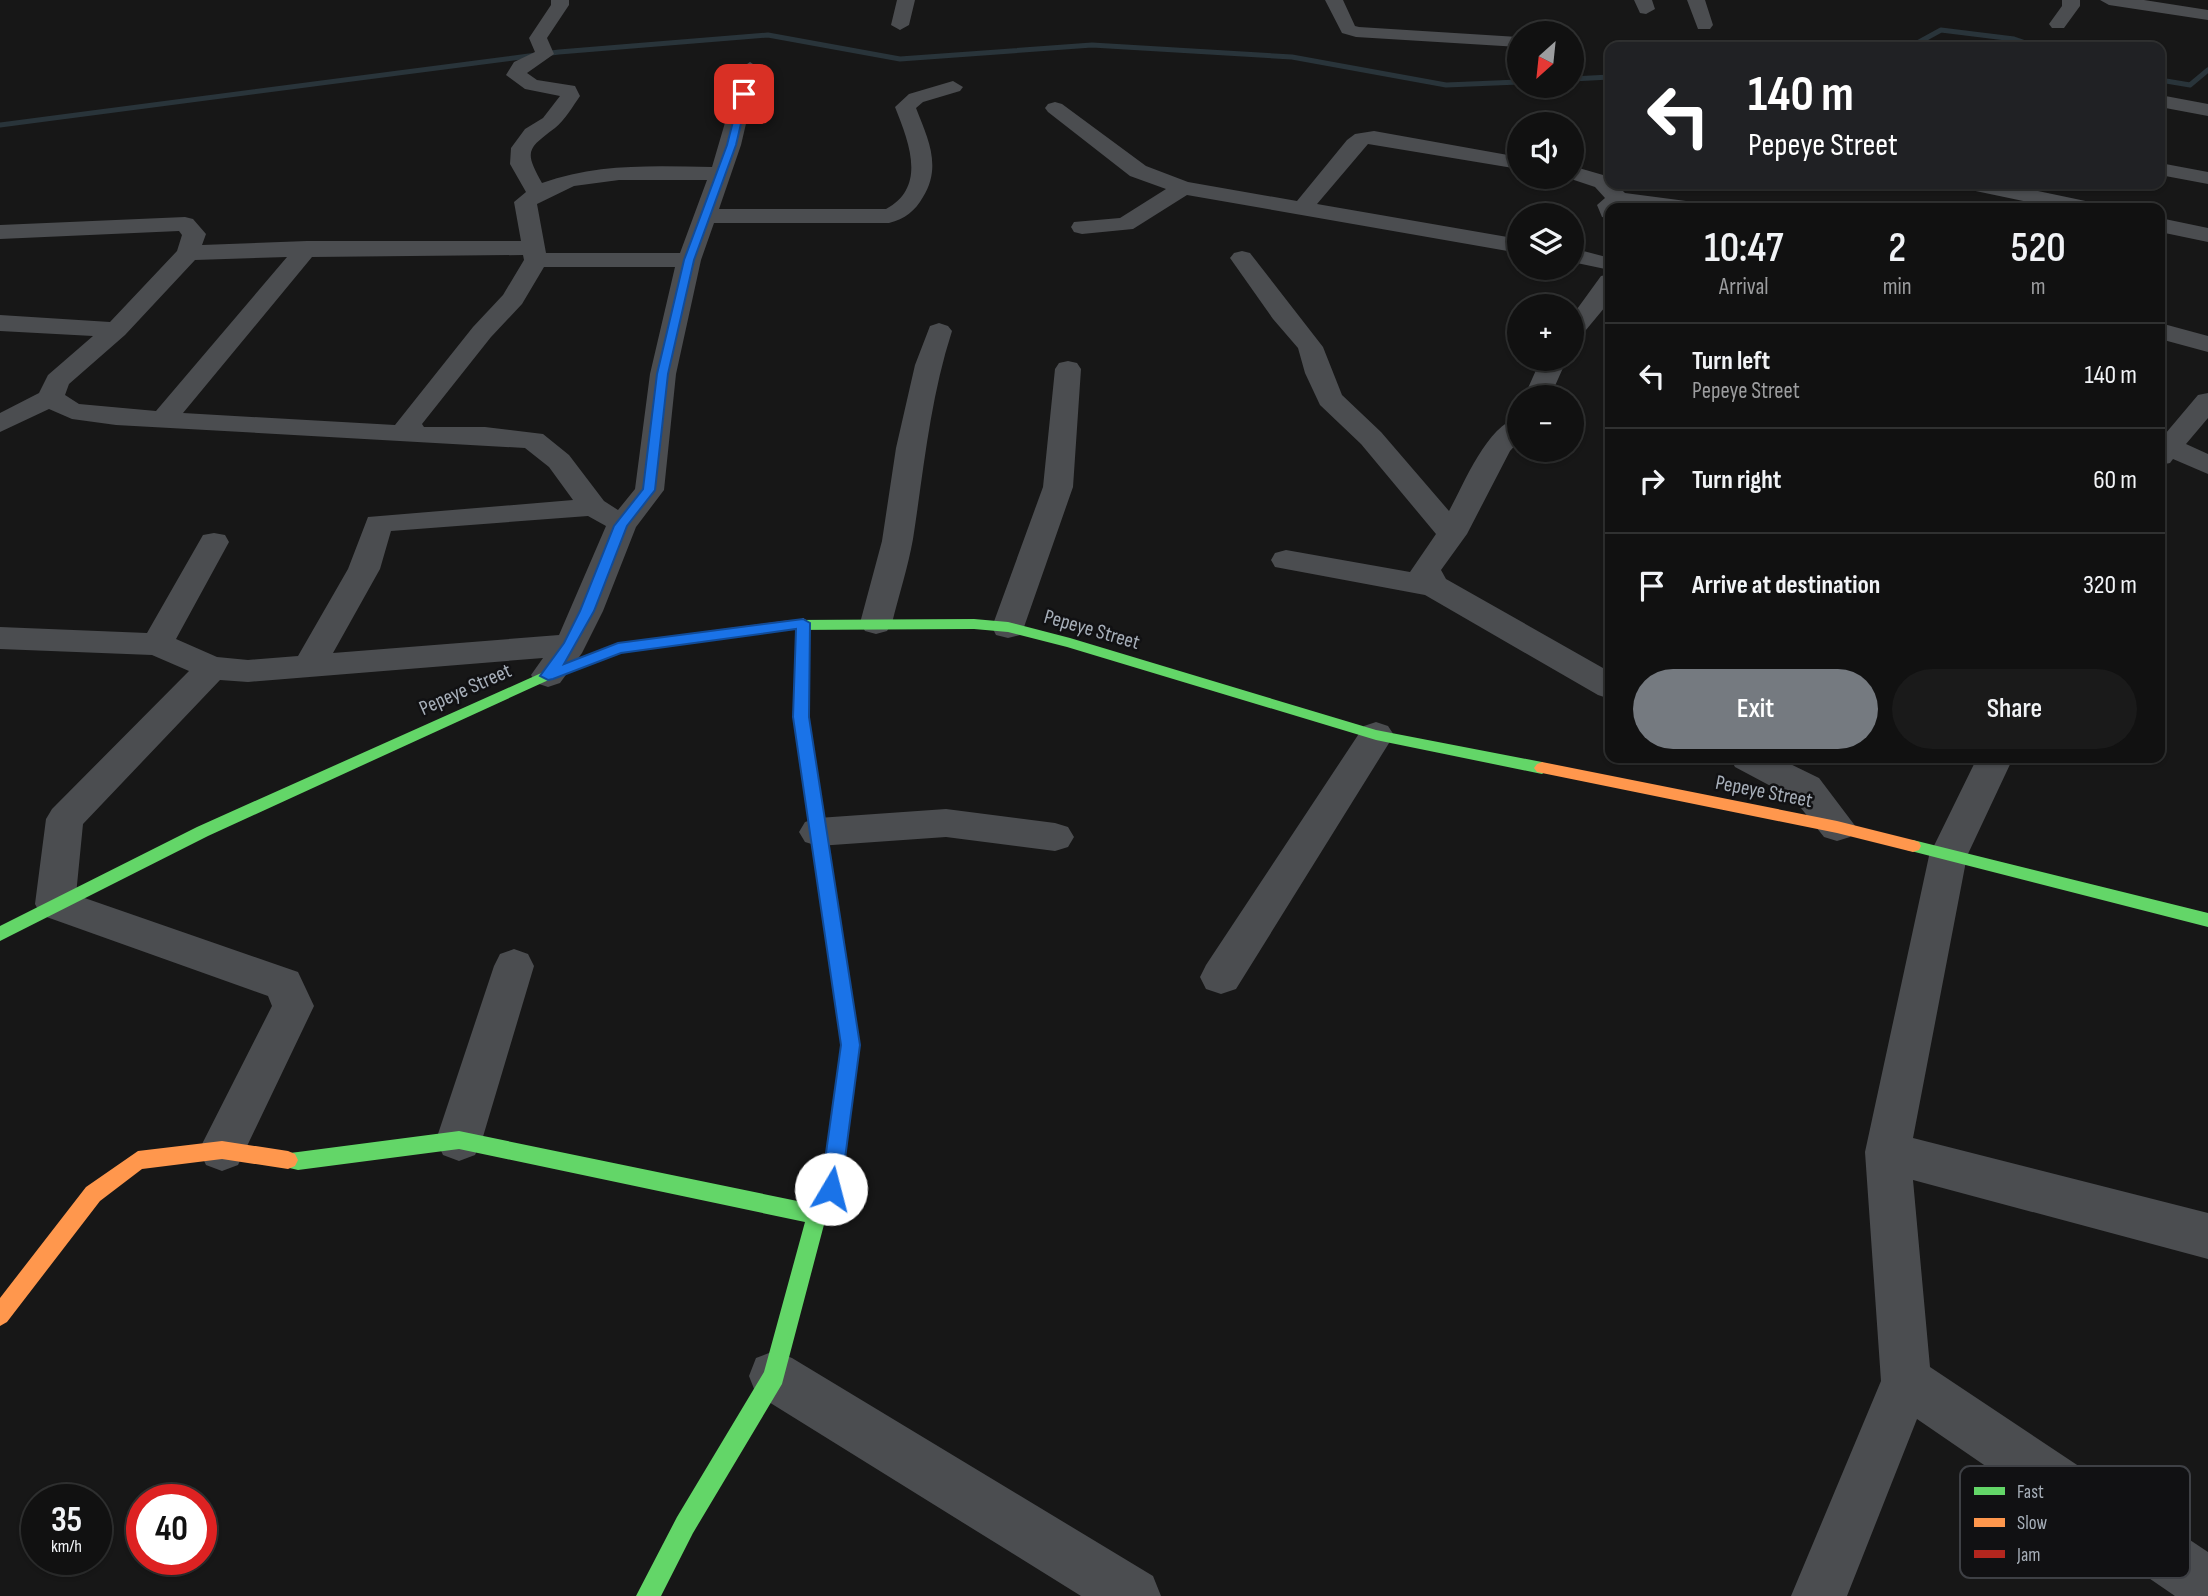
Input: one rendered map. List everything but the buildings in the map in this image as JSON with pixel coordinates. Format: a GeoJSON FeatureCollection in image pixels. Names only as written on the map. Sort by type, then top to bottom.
{"type":"FeatureCollection","features":[{"type":"Feature","properties":{"kind":"street"},"geometry":{"type":"LineString","coordinates":[[537,193],[521,164],[521,148],[532,133],[550,122],[570,96],[568,90],[532,85],[516,75],[522,66],[545,54],[538,38],[560,5],[560,0]]}},
{"type":"Feature","properties":{"kind":"street"},"geometry":{"type":"LineString","coordinates":[[900,25],[906,0]]}},
{"type":"Feature","properties":{"kind":"street"},"geometry":{"type":"LineString","coordinates":[[1334,0],[1348,29],[1356,32],[1507,41]]}},
{"type":"Feature","properties":{"kind":"street"},"geometry":{"type":"LineString","coordinates":[[1696,0],[1704,25]]}},
{"type":"Feature","properties":{"kind":"street"},"geometry":{"type":"LineString","coordinates":[[2058,24],[2071,6],[2071,0]]}},
{"type":"Feature","properties":{"kind":"street"},"geometry":{"type":"LineString","coordinates":[[2109,0],[2208,15]]}},
{"type":"Feature","properties":{"kind":"street"},"geometry":{"type":"LineString","coordinates":[[548,676],[570,645],[587,611],[621,526],[649,490],[663,374],[689,260],[731,145],[750,68]]}},
{"type":"Feature","properties":{"kind":"street"},"geometry":{"type":"LineString","coordinates":[[704,216],[889,216],[903,211],[923,179],[923,151],[905,107],[916,98],[953,86]]}},
{"type":"Feature","properties":{"kind":"street"},"geometry":{"type":"LineString","coordinates":[[2165,103],[2208,110]]}},
{"type":"Feature","properties":{"kind":"street"},"geometry":{"type":"LineString","coordinates":[[1055,108],[1138,172],[1183,188],[1507,244]]}},
{"type":"Feature","properties":{"kind":"street"},"geometry":{"type":"LineString","coordinates":[[1302,209],[1354,144],[1362,138],[1374,137],[1507,161]]}},
{"type":"Feature","properties":{"kind":"street"},"geometry":{"type":"LineString","coordinates":[[2165,170],[2208,178]]}},
{"type":"Feature","properties":{"kind":"street"},"geometry":{"type":"LineString","coordinates":[[415,435],[408,424],[482,332],[513,299],[535,254],[525,202],[537,193],[596,174],[720,174]]}},
{"type":"Feature","properties":{"kind":"street"},"geometry":{"type":"LineString","coordinates":[[1584,176],[1602,182],[1605,188]]}},
{"type":"Feature","properties":{"kind":"street"},"geometry":{"type":"LineString","coordinates":[[1082,227],[1125,223],[1183,188]]}},
{"type":"Feature","properties":{"kind":"street"},"geometry":{"type":"LineString","coordinates":[[1995,189],[2044,203]]}},
{"type":"Feature","properties":{"kind":"street"},"geometry":{"type":"LineString","coordinates":[[0,232],[185,224],[194,234],[188,253],[116,330],[57,381],[50,398],[0,424]]}},
{"type":"Feature","properties":{"kind":"street"},"geometry":{"type":"LineString","coordinates":[[2165,226],[2208,235]]}},
{"type":"Feature","properties":{"kind":"street"},"geometry":{"type":"LineString","coordinates":[[188,253],[307,248],[689,260]]}},
{"type":"Feature","properties":{"kind":"street"},"geometry":{"type":"LineString","coordinates":[[163,420],[307,248]]}},
{"type":"Feature","properties":{"kind":"street"},"geometry":{"type":"LineString","coordinates":[[1241,258],[1310,347],[1330,399],[1371,438],[1452,534]]}},
{"type":"Feature","properties":{"kind":"street"},"geometry":{"type":"LineString","coordinates":[[1584,260],[1605,267]]}},
{"type":"Feature","properties":{"kind":"street"},"geometry":{"type":"LineString","coordinates":[[1584,311],[1605,275]]}},
{"type":"Feature","properties":{"kind":"street"},"geometry":{"type":"LineString","coordinates":[[0,323],[116,330]]}},
{"type":"Feature","properties":{"kind":"street"},"geometry":{"type":"LineString","coordinates":[[876,623],[897,541],[925,376],[939,331]]}},
{"type":"Feature","properties":{"kind":"street"},"geometry":{"type":"LineString","coordinates":[[2165,332],[2208,344]]}},
{"type":"Feature","properties":{"kind":"street"},"geometry":{"type":"LineString","coordinates":[[1007,627],[1058,487],[1068,369]]}},
{"type":"Feature","properties":{"kind":"street"},"geometry":{"type":"LineString","coordinates":[[50,398],[72,411],[163,420],[415,435],[485,435],[533,440],[559,461],[594,507],[621,526]]}},
{"type":"Feature","properties":{"kind":"street"},"geometry":{"type":"LineString","coordinates":[[2208,401],[2165,452],[2208,465]]}},
{"type":"Feature","properties":{"kind":"street"},"geometry":{"type":"LineString","coordinates":[[1434,586],[1425,570],[1452,534],[1498,447],[1507,438]]}},
{"type":"Feature","properties":{"kind":"street"},"geometry":{"type":"LineString","coordinates":[[310,664],[364,569],[379,523],[594,507]]}},
{"type":"Feature","properties":{"kind":"street"},"geometry":{"type":"LineString","coordinates":[[157,645],[214,542]]}},
{"type":"Feature","properties":{"kind":"street"},"geometry":{"type":"LineString","coordinates":[[1286,560],[1434,586],[1605,684]]}},
{"type":"Feature","properties":{"kind":"street"},"geometry":{"type":"LineString","coordinates":[[648,1596],[685,1525],[774,1376],[817,1215],[831,1189],[851,1045],[801,717],[803,623]]}},
{"type":"Feature","properties":{"kind":"street","name":"Pepeye Street"},"geometry":{"type":"LineString","coordinates":[[0,934],[55,904],[281,795],[548,676],[618,648],[803,623],[974,624],[1007,627],[1070,643],[1376,736],[1837,827],[2208,920]]}},
{"type":"Feature","properties":{"kind":"street"},"geometry":{"type":"LineString","coordinates":[[0,638],[157,645],[212,668],[248,670],[570,645]]}},
{"type":"Feature","properties":{"kind":"street"},"geometry":{"type":"LineString","coordinates":[[212,668],[65,819],[55,904],[283,984],[293,1006],[222,1150]]}},
{"type":"Feature","properties":{"kind":"street"},"geometry":{"type":"LineString","coordinates":[[1222,978],[1376,736]]}},
{"type":"Feature","properties":{"kind":"street"},"geometry":{"type":"LineString","coordinates":[[1758,763],[1806,788],[1837,827]]}},
{"type":"Feature","properties":{"kind":"street"},"geometry":{"type":"LineString","coordinates":[[1819,1596],[1906,1381],[1888,1152],[1948,856],[1993,763]]}},
{"type":"Feature","properties":{"kind":"street"},"geometry":{"type":"LineString","coordinates":[[818,832],[946,823],[1055,837]]}},
{"type":"Feature","properties":{"kind":"street"},"geometry":{"type":"LineString","coordinates":[[459,1140],[514,966]]}},
{"type":"Feature","properties":{"kind":"street"},"geometry":{"type":"LineString","coordinates":[[0,1315],[93,1194],[138,1160],[222,1150],[298,1161],[459,1140],[817,1215]]}},
{"type":"Feature","properties":{"kind":"street"},"geometry":{"type":"LineString","coordinates":[[1888,1152],[2208,1236]]}},
{"type":"Feature","properties":{"kind":"street"},"geometry":{"type":"LineString","coordinates":[[774,1376],[1133,1596]]}},
{"type":"Feature","properties":{"kind":"street"},"geometry":{"type":"LineString","coordinates":[[1906,1381],[2032,1466]]}},
{"type":"Feature","properties":{"kind":"street"},"geometry":{"type":"LineString","coordinates":[[2190,1573],[2208,1585]]}},
{"type":"Feature","properties":{"kind":"waterway"},"geometry":{"type":"LineString","coordinates":[[1919,42],[1941,30],[2023,42]]}},
{"type":"Feature","properties":{"kind":"waterway"},"geometry":{"type":"LineString","coordinates":[[0,125],[559,52],[768,35],[900,59],[1092,45],[1292,57],[1446,85],[1507,82]]}},
{"type":"Feature","properties":{"kind":"waterway"},"geometry":{"type":"LineString","coordinates":[[2165,81],[2190,85],[2208,70]]}},
{"type":"Feature","properties":{"kind":"waterway"},"geometry":{"type":"LineString","coordinates":[[1584,78],[1605,77]]}},
{"type":"Feature","properties":{"kind":"traffic: fast"},"geometry":{"type":"LineString","coordinates":[[790,625],[974,624],[1008,627],[1070,643],[1376,735],[1542,768]]}},
{"type":"Feature","properties":{"kind":"traffic: fast"},"geometry":{"type":"LineString","coordinates":[[0,934],[203,831],[548,675]]}},
{"type":"Feature","properties":{"kind":"traffic: fast"},"geometry":{"type":"LineString","coordinates":[[1913,846],[2208,920]]}},
{"type":"Feature","properties":{"kind":"traffic: fast"},"geometry":{"type":"LineString","coordinates":[[648,1596],[685,1525],[774,1376],[817,1215],[831,1189],[851,1045],[831,913]]}},
{"type":"Feature","properties":{"kind":"traffic: fast"},"geometry":{"type":"LineString","coordinates":[[288,1160],[298,1161],[459,1140],[817,1215]]}},
{"type":"Feature","properties":{"kind":"traffic: slow"},"geometry":{"type":"LineString","coordinates":[[803,623],[801,717],[831,913]]}},
{"type":"Feature","properties":{"kind":"traffic: slow"},"geometry":{"type":"LineString","coordinates":[[1542,768],[1837,827],[1913,846]]}},
{"type":"Feature","properties":{"kind":"traffic: slow"},"geometry":{"type":"LineString","coordinates":[[0,1315],[93,1194],[138,1160],[222,1150],[288,1160]]}},
{"type":"Feature","properties":{"kind":"traffic: jam"},"geometry":{"type":"LineString","coordinates":[[548,675],[618,648],[790,625]]}},
{"type":"Feature","properties":{"kind":"route"},"geometry":{"type":"LineString","coordinates":[[744,94],[731,145],[689,260],[663,374],[649,490],[621,526],[587,611],[570,645],[548,676],[618,648],[803,623],[801,717],[851,1045],[831,1189]]}}]}
